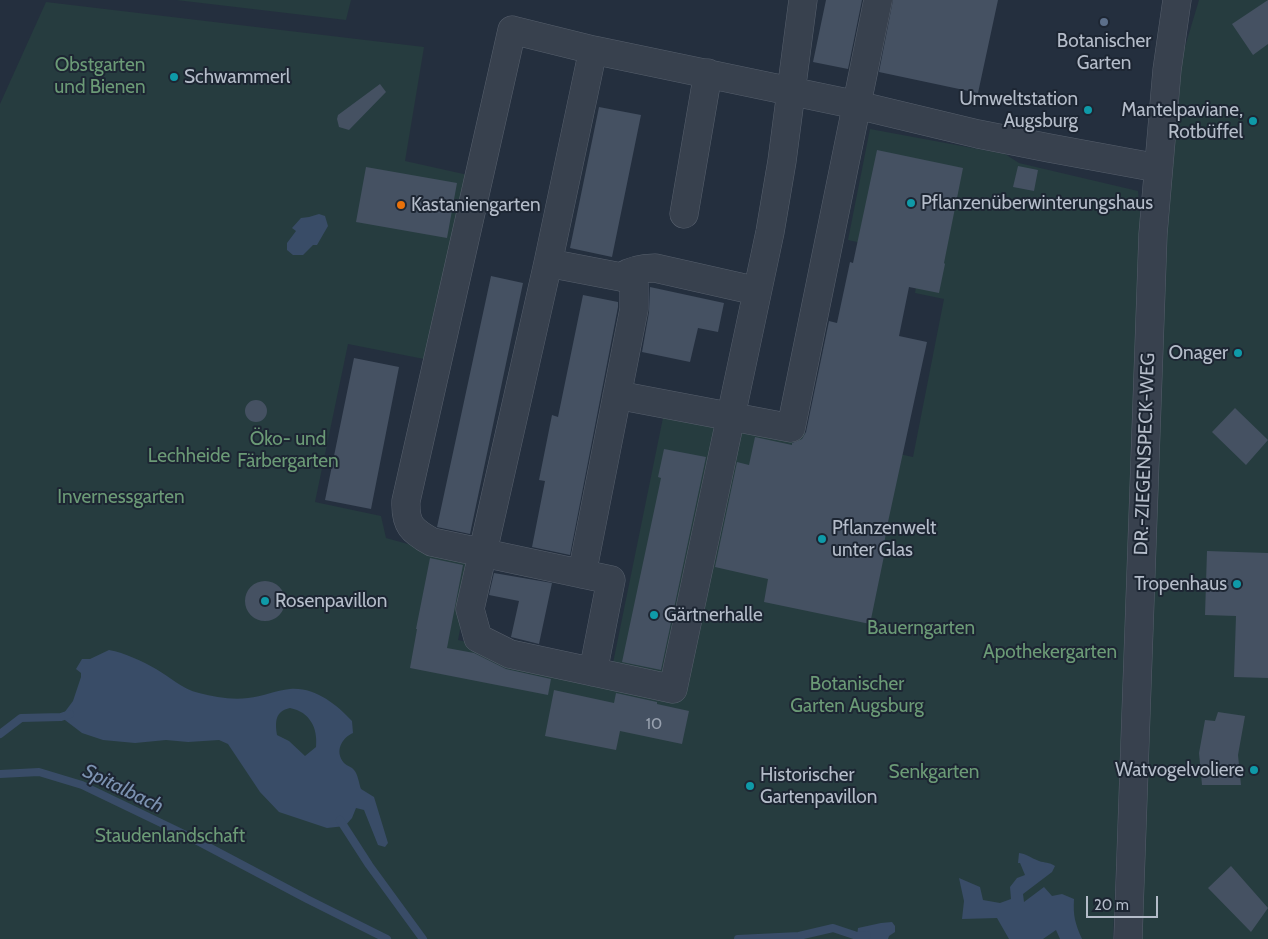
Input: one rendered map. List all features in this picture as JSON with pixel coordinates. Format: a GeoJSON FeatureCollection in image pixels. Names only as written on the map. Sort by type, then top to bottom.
{"type":"FeatureCollection","features":[{"type":"Feature","properties":{"kind":"lane"},"geometry":{"type":"LineString","coordinates":[[592,50],[548,263],[470,609],[478,638],[510,654],[673,689],[770,232],[782,161],[803,0]]}},
{"type":"Feature","properties":{"kind":"lane"},"geometry":{"type":"LineString","coordinates":[[617,395],[791,428],[878,0]]}},
{"type":"Feature","properties":{"kind":"lane","name":"DR.-ZIEGENSPECK-WEG"},"geometry":{"type":"LineString","coordinates":[[1128,939],[1153,234],[1167,70],[1177,0]]}},
{"type":"Feature","properties":{"kind":"lane"},"geometry":{"type":"LineString","coordinates":[[593,672],[611,580],[432,542],[408,524],[405,515],[406,501],[512,30],[592,50],[791,90],[978,134],[1158,168]]}},
{"type":"Feature","properties":{"kind":"lane"},"geometry":{"type":"LineString","coordinates":[[684,214],[708,73]]}},
{"type":"Feature","properties":{"kind":"lane"},"geometry":{"type":"LineString","coordinates":[[548,263],[621,277],[634,284],[635,292],[634,308],[582,574]]}},
{"type":"Feature","properties":{"kind":"lane"},"geometry":{"type":"LineString","coordinates":[[621,277],[642,268],[655,268],[757,291]]}},
{"type":"Feature","properties":{"kind":"green space"},"geometry":{"type":"Polygon","coordinates":[[[176,0],[351,0],[346,20],[176,0]]]}},
{"type":"Feature","properties":{"kind":"green space"},"geometry":{"type":"Polygon","coordinates":[[[1199,0],[1268,0],[1268,939],[1141,939],[1165,233],[1176,77],[1199,0]]]}},
{"type":"Feature","properties":{"kind":"green space","name":"Botanischer Garten Augsburg"},"geometry":{"type":"Polygon","coordinates":[[[46,2],[424,47],[405,161],[468,175],[424,359],[348,344],[315,502],[381,516],[386,538],[473,562],[458,640],[611,673],[666,403],[913,457],[944,299],[915,293],[921,256],[848,240],[870,129],[1005,154],[1019,163],[1138,191],[1142,233],[1113,939],[0,939],[0,104],[46,2]]]}},
{"type":"Feature","properties":{"kind":"water"},"geometry":{"type":"Polygon","coordinates":[[[319,214],[325,216],[328,226],[317,245],[313,245],[303,255],[293,255],[287,250],[287,243],[296,231],[292,228],[301,218],[319,214]]]}},
{"type":"Feature","properties":{"kind":"water"},"geometry":{"type":"Polygon","coordinates":[[[109,650],[121,653],[151,666],[187,689],[217,697],[248,698],[290,689],[299,689],[324,698],[352,721],[353,733],[341,745],[341,758],[355,772],[361,789],[374,797],[388,843],[385,847],[378,845],[364,810],[356,808],[352,818],[345,826],[327,828],[279,812],[260,792],[228,744],[219,740],[188,742],[166,740],[135,743],[103,740],[82,733],[61,717],[73,701],[81,677],[81,673],[76,669],[82,659],[90,659],[109,650]],[[285,709],[279,714],[276,722],[277,735],[289,741],[305,756],[316,747],[316,733],[308,717],[297,710],[285,709]]]}},
{"type":"Feature","properties":{"kind":"water"},"geometry":{"type":"Polygon","coordinates":[[[1019,853],[1055,866],[1052,872],[1023,894],[1024,902],[1044,887],[1052,896],[1062,894],[1074,899],[1075,919],[1082,939],[1060,939],[1056,930],[1043,939],[1009,939],[997,918],[962,919],[964,901],[959,878],[980,887],[983,900],[1000,903],[1011,899],[1010,887],[1017,878],[1025,875],[1020,863],[1018,863],[1019,853]]]}},
{"type":"Feature","properties":{"kind":"water"},"geometry":{"type":"Polygon","coordinates":[[[892,922],[895,926],[895,932],[888,939],[859,939],[857,936],[858,928],[892,922]]]}},
{"type":"Feature","properties":{"kind":"building"},"geometry":{"type":"Polygon","coordinates":[[[826,0],[862,0],[848,69],[813,62],[826,0]]]}},
{"type":"Feature","properties":{"kind":"building"},"geometry":{"type":"Polygon","coordinates":[[[893,0],[998,0],[978,93],[879,72],[893,0]]]}},
{"type":"Feature","properties":{"kind":"building"},"geometry":{"type":"Polygon","coordinates":[[[1268,0],[1268,44],[1253,55],[1232,24],[1268,0]]]}},
{"type":"Feature","properties":{"kind":"building"},"geometry":{"type":"Polygon","coordinates":[[[380,84],[386,92],[349,130],[339,127],[338,115],[380,84]]]}},
{"type":"Feature","properties":{"kind":"building"},"geometry":{"type":"Polygon","coordinates":[[[599,107],[641,115],[612,257],[570,248],[599,107]]]}},
{"type":"Feature","properties":{"kind":"building"},"geometry":{"type":"Polygon","coordinates":[[[877,150],[963,168],[939,293],[909,287],[899,336],[927,342],[888,522],[882,555],[884,556],[870,624],[764,602],[768,579],[715,567],[737,462],[749,465],[755,437],[792,445],[792,443],[802,439],[806,432],[829,321],[837,323],[850,262],[853,263],[877,150]]]}},
{"type":"Feature","properties":{"kind":"building"},"geometry":{"type":"Polygon","coordinates":[[[1018,166],[1038,170],[1034,191],[1013,187],[1018,166]]]}},
{"type":"Feature","properties":{"kind":"building"},"geometry":{"type":"Polygon","coordinates":[[[366,167],[457,183],[447,238],[356,222],[366,167]]]}},
{"type":"Feature","properties":{"kind":"building"},"geometry":{"type":"Polygon","coordinates":[[[491,276],[523,283],[470,534],[437,527],[491,276]]]}},
{"type":"Feature","properties":{"kind":"building"},"geometry":{"type":"Polygon","coordinates":[[[650,287],[724,303],[718,332],[698,328],[690,362],[642,352],[649,312],[650,287]]]}},
{"type":"Feature","properties":{"kind":"building"},"geometry":{"type":"Polygon","coordinates":[[[583,295],[618,302],[618,307],[570,555],[532,547],[545,481],[539,480],[552,415],[558,417],[583,295]]]}},
{"type":"Feature","properties":{"kind":"building"},"geometry":{"type":"Polygon","coordinates":[[[354,358],[399,367],[371,509],[325,500],[354,358]]]}},
{"type":"Feature","properties":{"kind":"building"},"geometry":{"type":"Polygon","coordinates":[[[256,400],[264,403],[267,411],[264,419],[256,422],[248,419],[245,411],[248,403],[256,400]]]}},
{"type":"Feature","properties":{"kind":"building"},"geometry":{"type":"Polygon","coordinates":[[[1235,408],[1268,440],[1246,465],[1212,432],[1235,408]]]}},
{"type":"Feature","properties":{"kind":"building"},"geometry":{"type":"Polygon","coordinates":[[[664,449],[706,457],[661,670],[622,662],[661,478],[658,477],[664,449]]]}},
{"type":"Feature","properties":{"kind":"building","name":"Tropenhaus"},"geometry":{"type":"Polygon","coordinates":[[[1207,551],[1268,553],[1268,678],[1234,677],[1236,616],[1205,615],[1207,551]]]}},
{"type":"Feature","properties":{"kind":"building"},"geometry":{"type":"Polygon","coordinates":[[[430,558],[463,565],[447,648],[474,653],[506,669],[551,679],[548,695],[410,668],[430,558]]]}},
{"type":"Feature","properties":{"kind":"building"},"geometry":{"type":"Polygon","coordinates":[[[494,573],[552,583],[539,644],[511,637],[519,601],[489,595],[494,573]]]}},
{"type":"Feature","properties":{"kind":"building","name":"Rosenpavillon"},"geometry":{"type":"Polygon","coordinates":[[[269,581],[276,584],[282,590],[285,601],[284,609],[276,618],[269,621],[261,621],[254,618],[246,609],[245,597],[248,590],[257,582],[269,581]]]}},
{"type":"Feature","properties":{"kind":"building"},"geometry":{"type":"Polygon","coordinates":[[[554,690],[614,703],[616,693],[689,711],[682,744],[620,731],[616,750],[545,736],[554,690]]]}},
{"type":"Feature","properties":{"kind":"building"},"geometry":{"type":"Polygon","coordinates":[[[1218,712],[1245,716],[1238,755],[1241,785],[1202,785],[1199,753],[1205,720],[1215,721],[1218,712]]]}},
{"type":"Feature","properties":{"kind":"building"},"geometry":{"type":"Polygon","coordinates":[[[1231,866],[1268,908],[1251,932],[1208,888],[1231,866]]]}},
{"type":"Feature","properties":{"kind":"waterway"},"geometry":{"type":"LineString","coordinates":[[0,734],[21,718],[61,717],[70,714]]}},
{"type":"Feature","properties":{"kind":"waterway","name":"Spitalbach"},"geometry":{"type":"LineString","coordinates":[[0,774],[39,772],[82,785],[186,835],[387,939]]}},
{"type":"Feature","properties":{"kind":"waterway"},"geometry":{"type":"LineString","coordinates":[[340,820],[369,865],[423,939]]}},
{"type":"Feature","properties":{"kind":"waterway","name":"Spitalbach"},"geometry":{"type":"LineString","coordinates":[[738,939],[799,936],[833,928],[857,936],[867,935]]}},
{"type":"Feature","properties":{"kind":"place","name":"Botanischer Garten"},"geometry":{"type":"Point","coordinates":[1104,22]}},
{"type":"Feature","properties":{"kind":"place","name":"Schwammerl"},"geometry":{"type":"Point","coordinates":[174,77]}},
{"type":"Feature","properties":{"kind":"place","name":"Umweltstation Augsburg"},"geometry":{"type":"Point","coordinates":[1088,110]}},
{"type":"Feature","properties":{"kind":"place","name":"Mantelpaviane, Rotbüffel"},"geometry":{"type":"Point","coordinates":[1253,121]}},
{"type":"Feature","properties":{"kind":"place","name":"Pflanzenüberwinterungshaus"},"geometry":{"type":"Point","coordinates":[911,203]}},
{"type":"Feature","properties":{"kind":"place","name":"Kastaniengarten"},"geometry":{"type":"Point","coordinates":[401,205]}},
{"type":"Feature","properties":{"kind":"place","name":"Onager"},"geometry":{"type":"Point","coordinates":[1238,353]}},
{"type":"Feature","properties":{"kind":"place","name":"Pflanzenwelt unter Glas"},"geometry":{"type":"Point","coordinates":[822,539]}},
{"type":"Feature","properties":{"kind":"place","name":"Tropenhaus"},"geometry":{"type":"Point","coordinates":[1237,584]}},
{"type":"Feature","properties":{"kind":"place","name":"Rosenpavillon"},"geometry":{"type":"Point","coordinates":[265,601]}},
{"type":"Feature","properties":{"kind":"place","name":"Gärtnerhalle"},"geometry":{"type":"Point","coordinates":[654,615]}},
{"type":"Feature","properties":{"kind":"place","name":"Watvogelvoliere"},"geometry":{"type":"Point","coordinates":[1254,770]}},
{"type":"Feature","properties":{"kind":"place","name":"Historischer Gartenpavillon"},"geometry":{"type":"Point","coordinates":[750,786]}},
{"type":"Feature","properties":{"kind":"park label","name":"Obstgarten und Bienen"},"geometry":{"type":"Point","coordinates":[100,76]}},
{"type":"Feature","properties":{"kind":"park label","name":"Öko- und Färbergarten"},"geometry":{"type":"Point","coordinates":[288,450]}},
{"type":"Feature","properties":{"kind":"park label","name":"Lechheide"},"geometry":{"type":"Point","coordinates":[189,456]}},
{"type":"Feature","properties":{"kind":"park label","name":"Invernessgarten"},"geometry":{"type":"Point","coordinates":[121,497]}},
{"type":"Feature","properties":{"kind":"park label","name":"Bauerngarten"},"geometry":{"type":"Point","coordinates":[921,628]}},
{"type":"Feature","properties":{"kind":"park label","name":"Apothekergarten"},"geometry":{"type":"Point","coordinates":[1050,652]}},
{"type":"Feature","properties":{"kind":"park label","name":"Senkgarten"},"geometry":{"type":"Point","coordinates":[934,772]}},
{"type":"Feature","properties":{"kind":"park label","name":"Staudenlandschaft"},"geometry":{"type":"Point","coordinates":[170,836]}}]}
